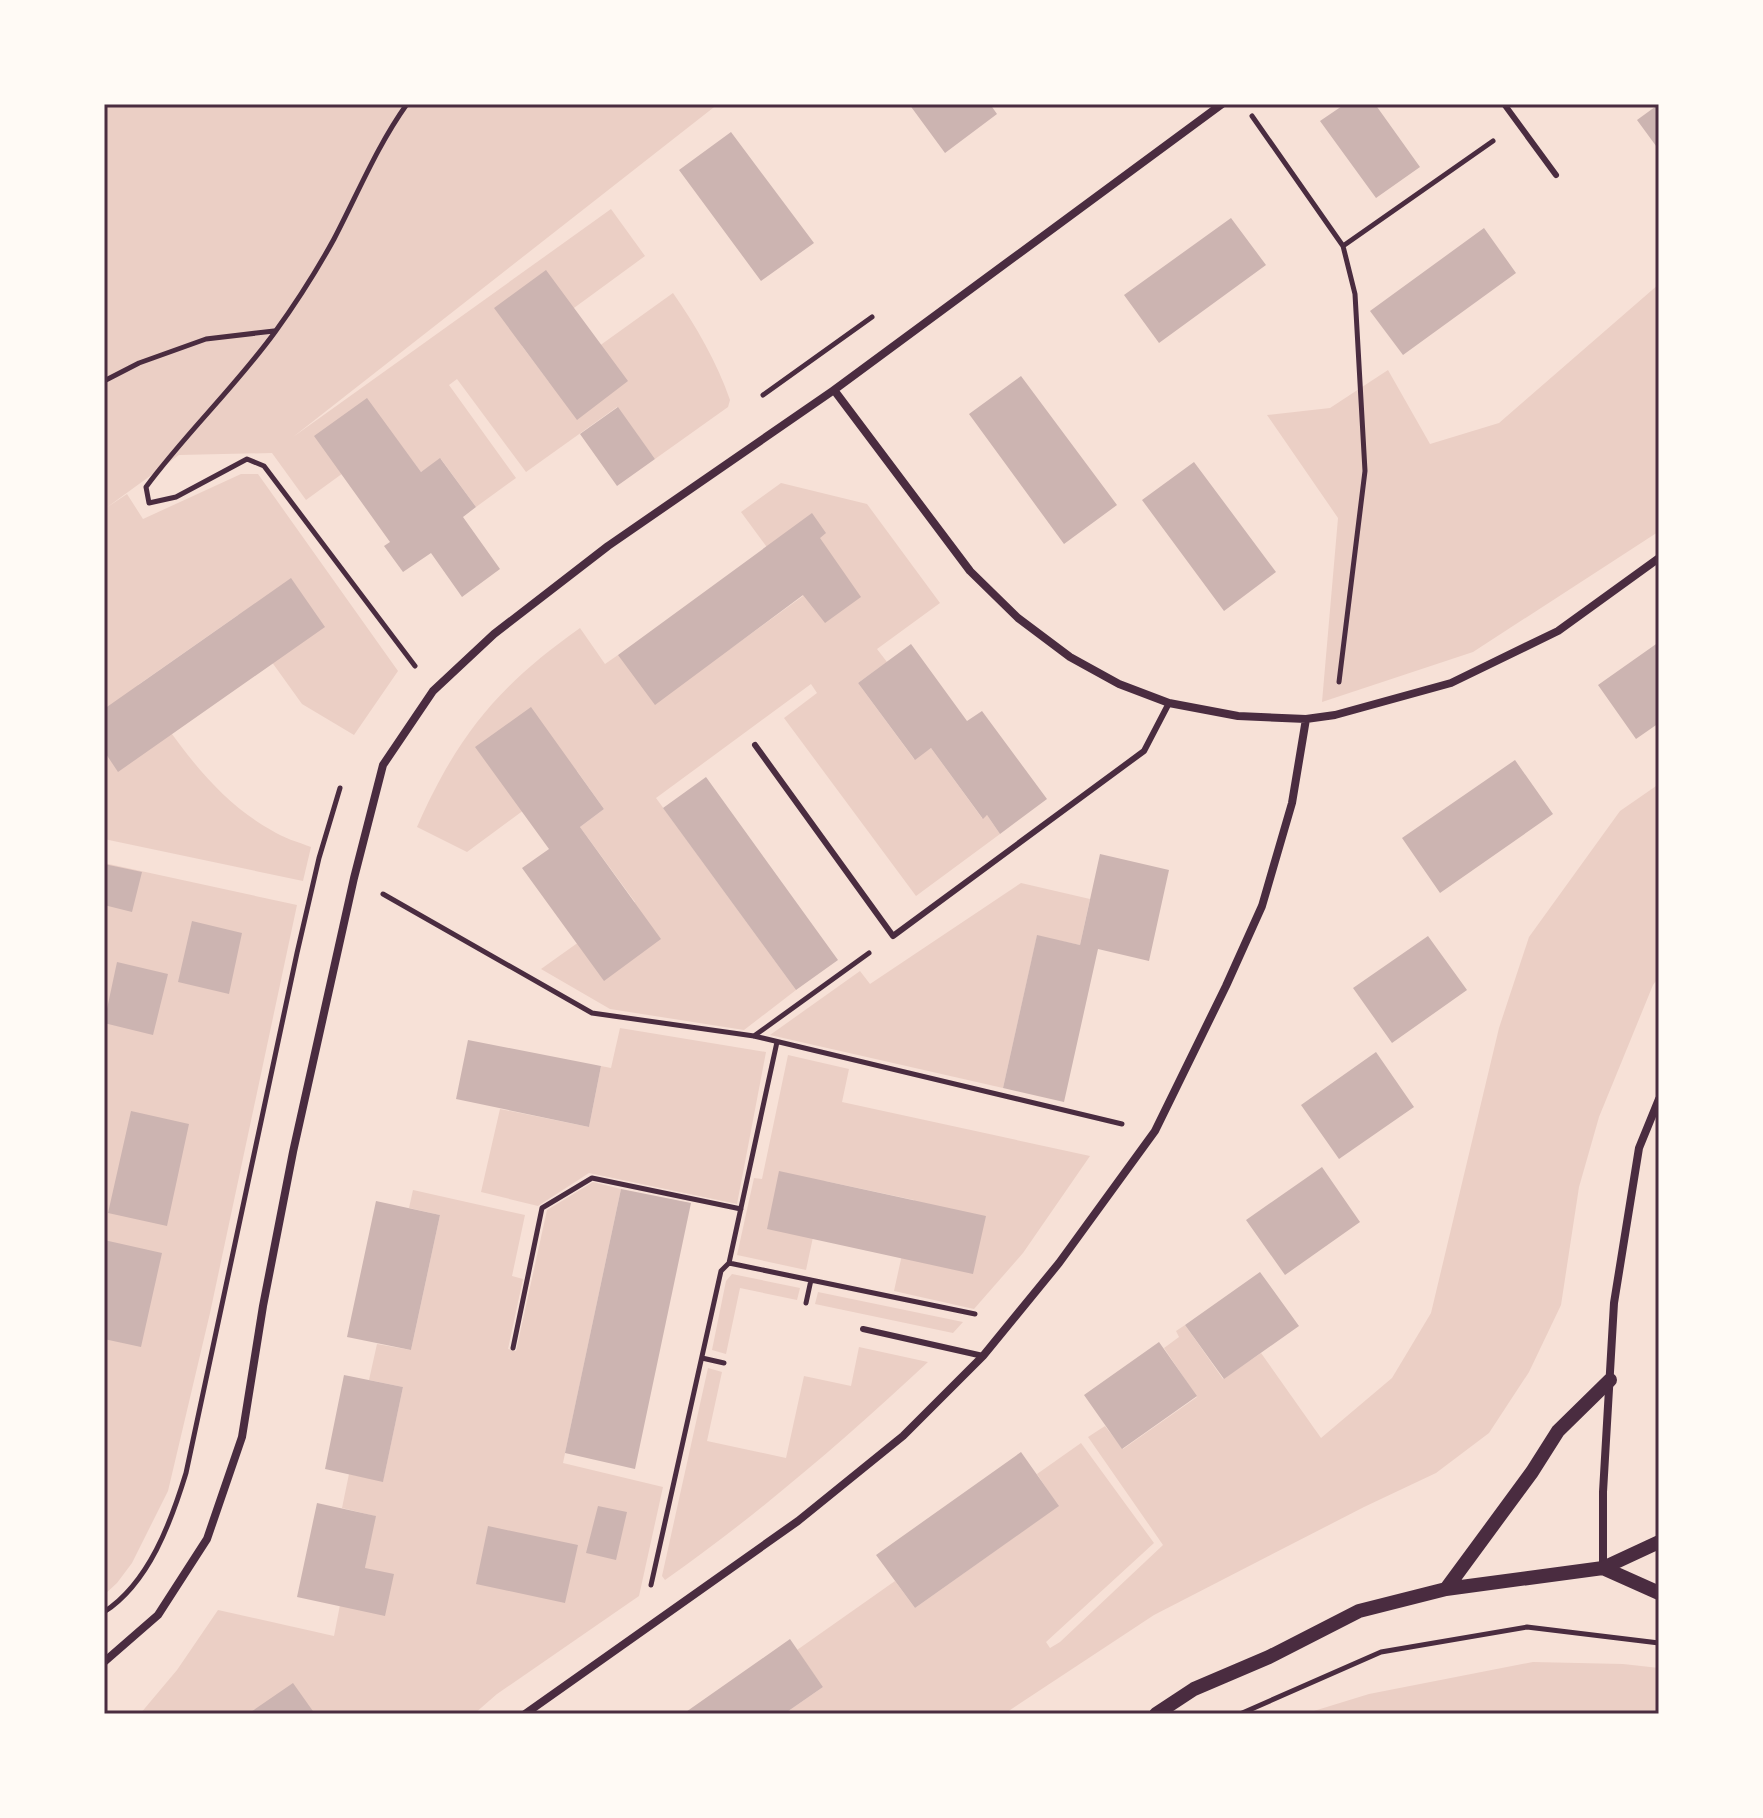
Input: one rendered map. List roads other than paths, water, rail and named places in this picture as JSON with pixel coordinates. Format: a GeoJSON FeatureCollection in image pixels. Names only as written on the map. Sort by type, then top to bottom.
{"type":"FeatureCollection","features":[{"type":"Feature","properties":{"kind":"street"},"geometry":{"type":"LineString","coordinates":[[104,1662],[158,1615],[207,1539],[242,1437],[263,1306],[293,1152],[354,878],[383,765],[433,691],[494,634],[596,556],[834,390],[1222,104]]}},
{"type":"Feature","properties":{"kind":"street"},"geometry":{"type":"LineString","coordinates":[[834,390],[970,571],[1018,618],[1070,657],[1119,684],[1169,703],[1238,716],[1306,719],[1335,715],[1451,683],[1558,631],[1659,558]]}},
{"type":"Feature","properties":{"kind":"street"},"geometry":{"type":"LineString","coordinates":[[525,1714],[798,1521],[903,1436],[983,1356],[1012,1322],[1155,1131],[1262,906],[1292,803],[1306,719]]}},
{"type":"Feature","properties":{"kind":"street"},"geometry":{"type":"LineString","coordinates":[[1603,1568],[1603,1492],[1614,1303],[1639,1148],[1659,1099]]}},
{"type":"Feature","properties":{"kind":"street"},"geometry":{"type":"LineString","coordinates":[[1446,1589],[1532,1472],[1558,1431],[1610,1380]]}},
{"type":"Feature","properties":{"kind":"street"},"geometry":{"type":"LineString","coordinates":[[1156,1714],[1194,1689],[1269,1657],[1359,1611],[1446,1589],[1603,1568],[1659,1542]]}},
{"type":"Feature","properties":{"kind":"street"},"geometry":{"type":"LineString","coordinates":[[1603,1568],[1659,1593]]}},
{"type":"Feature","properties":{"kind":"lane"},"geometry":{"type":"LineString","coordinates":[[1504,104],[1556,175]]}},
{"type":"Feature","properties":{"kind":"lane"},"geometry":{"type":"LineString","coordinates":[[755,745],[893,936],[1144,751],[1169,703]]}},
{"type":"Feature","properties":{"kind":"lane"},"geometry":{"type":"LineString","coordinates":[[863,1329],[983,1356]]}}]}
